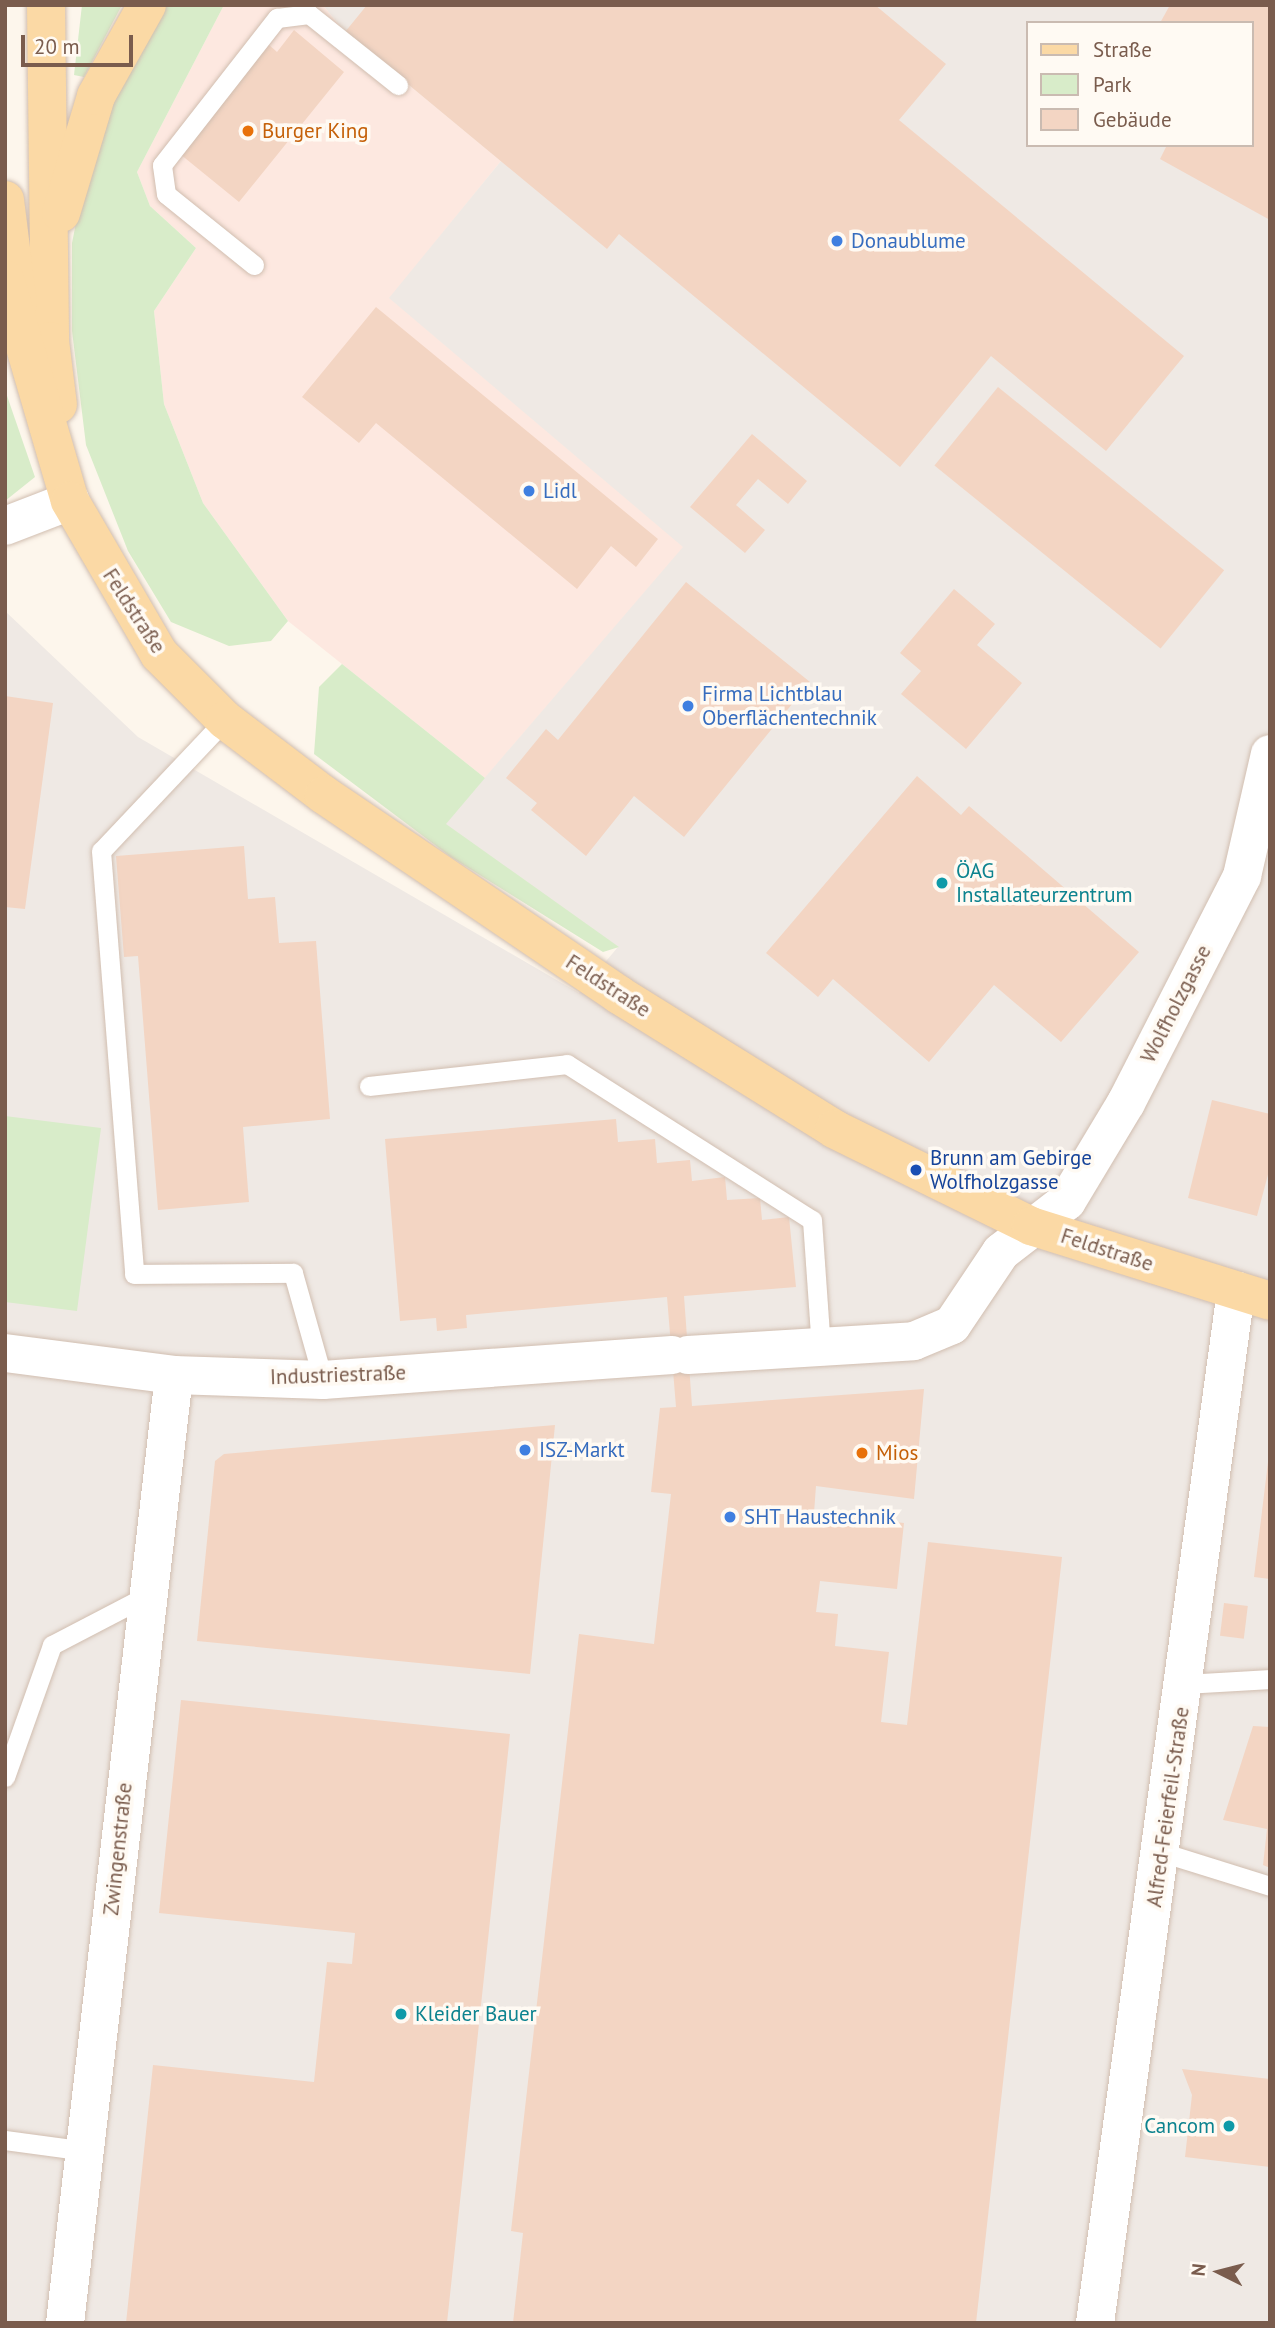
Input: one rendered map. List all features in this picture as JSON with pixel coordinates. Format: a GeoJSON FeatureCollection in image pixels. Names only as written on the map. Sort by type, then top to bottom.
{"type":"FeatureCollection","features":[{"type":"Feature","properties":{"kind":"main road"},"geometry":{"type":"LineString","coordinates":[[37,349],[46,5]]}},
{"type":"Feature","properties":{"kind":"main road"},"geometry":{"type":"LineString","coordinates":[[37,349],[62,204],[96,96],[146,5]]}},
{"type":"Feature","properties":{"kind":"main road"},"geometry":{"type":"LineString","coordinates":[[5,200],[37,349]]}},
{"type":"Feature","properties":{"kind":"main road"},"geometry":{"type":"LineString","coordinates":[[5,279],[37,349]]}},
{"type":"Feature","properties":{"kind":"main road","name":"Feldstraße"},"geometry":{"type":"LineString","coordinates":[[37,349],[70,501],[159,654],[225,720],[324,795],[619,995],[834,1129],[1031,1226],[1253,1296]]}},
{"type":"Feature","properties":{"kind":"street"},"geometry":{"type":"LineString","coordinates":[[5,526],[70,501]]}},
{"type":"Feature","properties":{"kind":"street","name":"Wolfholzgasse"},"geometry":{"type":"LineString","coordinates":[[1031,1226],[1067,1201],[1083,1178],[1242,876],[1270,754]]}},
{"type":"Feature","properties":{"kind":"street","name":"Industriestraße"},"geometry":{"type":"LineString","coordinates":[[5,1353],[174,1375],[323,1380],[914,1341],[952,1325],[1001,1252],[1031,1226]]}},
{"type":"Feature","properties":{"kind":"street","name":"Alfred-Feierfeil-Straße"},"geometry":{"type":"LineString","coordinates":[[1095,2323],[1185,1684],[1253,1296]]}},
{"type":"Feature","properties":{"kind":"street","name":"Zwingenstraße"},"geometry":{"type":"LineString","coordinates":[[65,2323],[146,1596],[174,1375]]}},
{"type":"Feature","properties":{"kind":"lane"},"geometry":{"type":"LineString","coordinates":[[254,265],[166,194],[162,165],[277,18],[309,14],[398,85]]}},
{"type":"Feature","properties":{"kind":"lane"},"geometry":{"type":"LineString","coordinates":[[225,720],[101,851],[134,1274],[293,1273],[323,1380]]}},
{"type":"Feature","properties":{"kind":"lane"},"geometry":{"type":"LineString","coordinates":[[369,1086],[567,1064],[812,1220],[821,1348]]}},
{"type":"Feature","properties":{"kind":"lane"},"geometry":{"type":"LineString","coordinates":[[5,1777],[52,1645],[146,1596]]}},
{"type":"Feature","properties":{"kind":"lane"},"geometry":{"type":"LineString","coordinates":[[1185,1684],[1270,1679]]}},
{"type":"Feature","properties":{"kind":"lane"},"geometry":{"type":"LineString","coordinates":[[1161,1852],[1270,1886]]}},
{"type":"Feature","properties":{"kind":"lane"},"geometry":{"type":"LineString","coordinates":[[5,2140],[86,2151]]}},
{"type":"Feature","properties":{"kind":"shaded area"},"geometry":{"type":"Polygon","coordinates":[[[224,5],[323,5],[345,32],[501,161],[390,298],[684,547],[485,778],[288,621],[203,503],[164,404],[154,311],[196,248],[150,206],[137,172],[224,5]]]}},
{"type":"Feature","properties":{"kind":"shaded area"},"geometry":{"type":"Polygon","coordinates":[[[323,5],[1270,5],[1270,2323],[5,2323],[5,611],[138,737],[579,993],[618,947],[445,824],[683,547],[389,298],[501,161],[345,32],[323,5]]]}},
{"type":"Feature","properties":{"kind":"green space"},"geometry":{"type":"Polygon","coordinates":[[[82,5],[122,5],[84,77],[74,75],[82,5]]]}},
{"type":"Feature","properties":{"kind":"green space"},"geometry":{"type":"Polygon","coordinates":[[[166,5],[224,5],[137,172],[150,206],[196,248],[154,311],[164,404],[203,503],[288,621],[271,641],[229,646],[171,622],[128,551],[86,445],[72,331],[72,243],[91,147],[137,44],[166,5]]]}},
{"type":"Feature","properties":{"kind":"green space"},"geometry":{"type":"Polygon","coordinates":[[[5,390],[35,477],[5,501],[5,390]]]}},
{"type":"Feature","properties":{"kind":"green space"},"geometry":{"type":"Polygon","coordinates":[[[342,664],[485,778],[446,824],[619,947],[603,952],[451,857],[314,754],[319,687],[342,664]]]}},
{"type":"Feature","properties":{"kind":"green space"},"geometry":{"type":"Polygon","coordinates":[[[5,1116],[101,1128],[77,1311],[5,1302],[5,1116]]]}},
{"type":"Feature","properties":{"kind":"building","name":"Donaublume"},"geometry":{"type":"Polygon","coordinates":[[[367,5],[875,5],[946,64],[899,120],[1184,356],[1106,451],[991,356],[900,467],[619,234],[607,249],[345,32],[367,5]]]}},
{"type":"Feature","properties":{"kind":"building"},"geometry":{"type":"Polygon","coordinates":[[[1170,5],[1270,5],[1270,220],[1160,159],[1166,147],[1254,147],[1254,21],[1161,21],[1170,5]]]}},
{"type":"Feature","properties":{"kind":"building","name":"Burger King"},"geometry":{"type":"Polygon","coordinates":[[[294,30],[344,72],[239,202],[180,154],[268,44],[277,52],[294,30]]]}},
{"type":"Feature","properties":{"kind":"building","name":"Lidl"},"geometry":{"type":"Polygon","coordinates":[[[376,307],[658,539],[636,567],[611,546],[577,589],[376,423],[359,443],[302,397],[376,307]]]}},
{"type":"Feature","properties":{"kind":"building"},"geometry":{"type":"Polygon","coordinates":[[[998,387],[1224,570],[1161,649],[934,465],[998,387]]]}},
{"type":"Feature","properties":{"kind":"building"},"geometry":{"type":"Polygon","coordinates":[[[752,434],[807,481],[788,504],[758,479],[736,505],[765,530],[745,553],[690,507],[752,434]]]}},
{"type":"Feature","properties":{"kind":"building","name":"Firma Lichtblau Oberflächentechnik"},"geometry":{"type":"Polygon","coordinates":[[[686,582],[810,682],[684,837],[634,796],[586,856],[531,810],[537,803],[506,778],[546,729],[558,740],[686,582]]]}},
{"type":"Feature","properties":{"kind":"building"},"geometry":{"type":"Polygon","coordinates":[[[954,589],[995,624],[977,645],[1022,683],[966,749],[901,694],[921,671],[900,653],[954,589]]]}},
{"type":"Feature","properties":{"kind":"building"},"geometry":{"type":"Polygon","coordinates":[[[5,696],[53,703],[25,909],[5,907],[5,696]]]}},
{"type":"Feature","properties":{"kind":"building","name":"ÖAG Installateurzentrum"},"geometry":{"type":"Polygon","coordinates":[[[917,776],[961,815],[969,806],[1139,952],[1061,1042],[994,985],[929,1062],[833,979],[818,997],[766,953],[917,776]]]}},
{"type":"Feature","properties":{"kind":"building"},"geometry":{"type":"Polygon","coordinates":[[[244,846],[248,899],[275,897],[279,943],[316,941],[330,1119],[243,1127],[249,1202],[158,1210],[138,956],[124,957],[116,856],[244,846]]]}},
{"type":"Feature","properties":{"kind":"building"},"geometry":{"type":"Polygon","coordinates":[[[1212,1100],[1270,1114],[1270,1167],[1257,1216],[1188,1198],[1212,1100]]]}},
{"type":"Feature","properties":{"kind":"building"},"geometry":{"type":"Polygon","coordinates":[[[616,1119],[618,1142],[655,1139],[657,1163],[690,1160],[692,1181],[725,1177],[727,1200],[760,1198],[762,1220],[789,1217],[796,1287],[684,1296],[692,1406],[924,1389],[914,1499],[816,1486],[814,1513],[904,1523],[897,1589],[820,1581],[816,1612],[838,1614],[835,1646],[889,1652],[881,1722],[907,1725],[928,1542],[1062,1557],[976,2323],[513,2323],[523,2233],[511,2231],[579,1634],[654,1644],[671,1494],[651,1492],[660,1408],[676,1407],[667,1297],[466,1315],[467,1328],[437,1331],[436,1318],[400,1321],[385,1139],[616,1119]]]}},
{"type":"Feature","properties":{"kind":"building"},"geometry":{"type":"Polygon","coordinates":[[[555,1425],[530,1674],[197,1641],[215,1461],[224,1454],[555,1425]]]}},
{"type":"Feature","properties":{"kind":"building"},"geometry":{"type":"Polygon","coordinates":[[[1270,1462],[1270,1579],[1254,1577],[1270,1462]]]}},
{"type":"Feature","properties":{"kind":"building"},"geometry":{"type":"Polygon","coordinates":[[[1224,1603],[1248,1606],[1244,1639],[1220,1636],[1224,1603]]]}},
{"type":"Feature","properties":{"kind":"building","name":"Kleider Bauer"},"geometry":{"type":"Polygon","coordinates":[[[181,1700],[510,1734],[447,2323],[126,2323],[153,2065],[314,2082],[327,1962],[352,1964],[355,1933],[159,1913],[181,1700]]]}},
{"type":"Feature","properties":{"kind":"building"},"geometry":{"type":"Polygon","coordinates":[[[1253,1726],[1270,1727],[1270,1868],[1263,1865],[1267,1829],[1223,1820],[1253,1726]]]}},
{"type":"Feature","properties":{"kind":"building","name":"Cancom"},"geometry":{"type":"Polygon","coordinates":[[[1182,2069],[1270,2079],[1270,2167],[1185,2157],[1192,2095],[1182,2069]]]}},
{"type":"Feature","properties":{"kind":"place","name":"Burger King"},"geometry":{"type":"Point","coordinates":[248,131]}},
{"type":"Feature","properties":{"kind":"place","name":"Donaublume"},"geometry":{"type":"Point","coordinates":[837,241]}},
{"type":"Feature","properties":{"kind":"place","name":"Lidl"},"geometry":{"type":"Point","coordinates":[529,491]}},
{"type":"Feature","properties":{"kind":"place","name":"Firma Lichtblau Oberflächentechnik"},"geometry":{"type":"Point","coordinates":[688,706]}},
{"type":"Feature","properties":{"kind":"place","name":"ÖAG Installateurzentrum"},"geometry":{"type":"Point","coordinates":[942,883]}},
{"type":"Feature","properties":{"kind":"place","name":"Brunn am Gebirge Wolfholzgasse"},"geometry":{"type":"Point","coordinates":[916,1170]}},
{"type":"Feature","properties":{"kind":"place","name":"ISZ-Markt"},"geometry":{"type":"Point","coordinates":[525,1450]}},
{"type":"Feature","properties":{"kind":"place","name":"Mios"},"geometry":{"type":"Point","coordinates":[862,1453]}},
{"type":"Feature","properties":{"kind":"place","name":"SHT Haustechnik"},"geometry":{"type":"Point","coordinates":[730,1517]}},
{"type":"Feature","properties":{"kind":"place","name":"Kleider Bauer"},"geometry":{"type":"Point","coordinates":[401,2014]}},
{"type":"Feature","properties":{"kind":"place","name":"Cancom"},"geometry":{"type":"Point","coordinates":[1229,2126]}}]}
